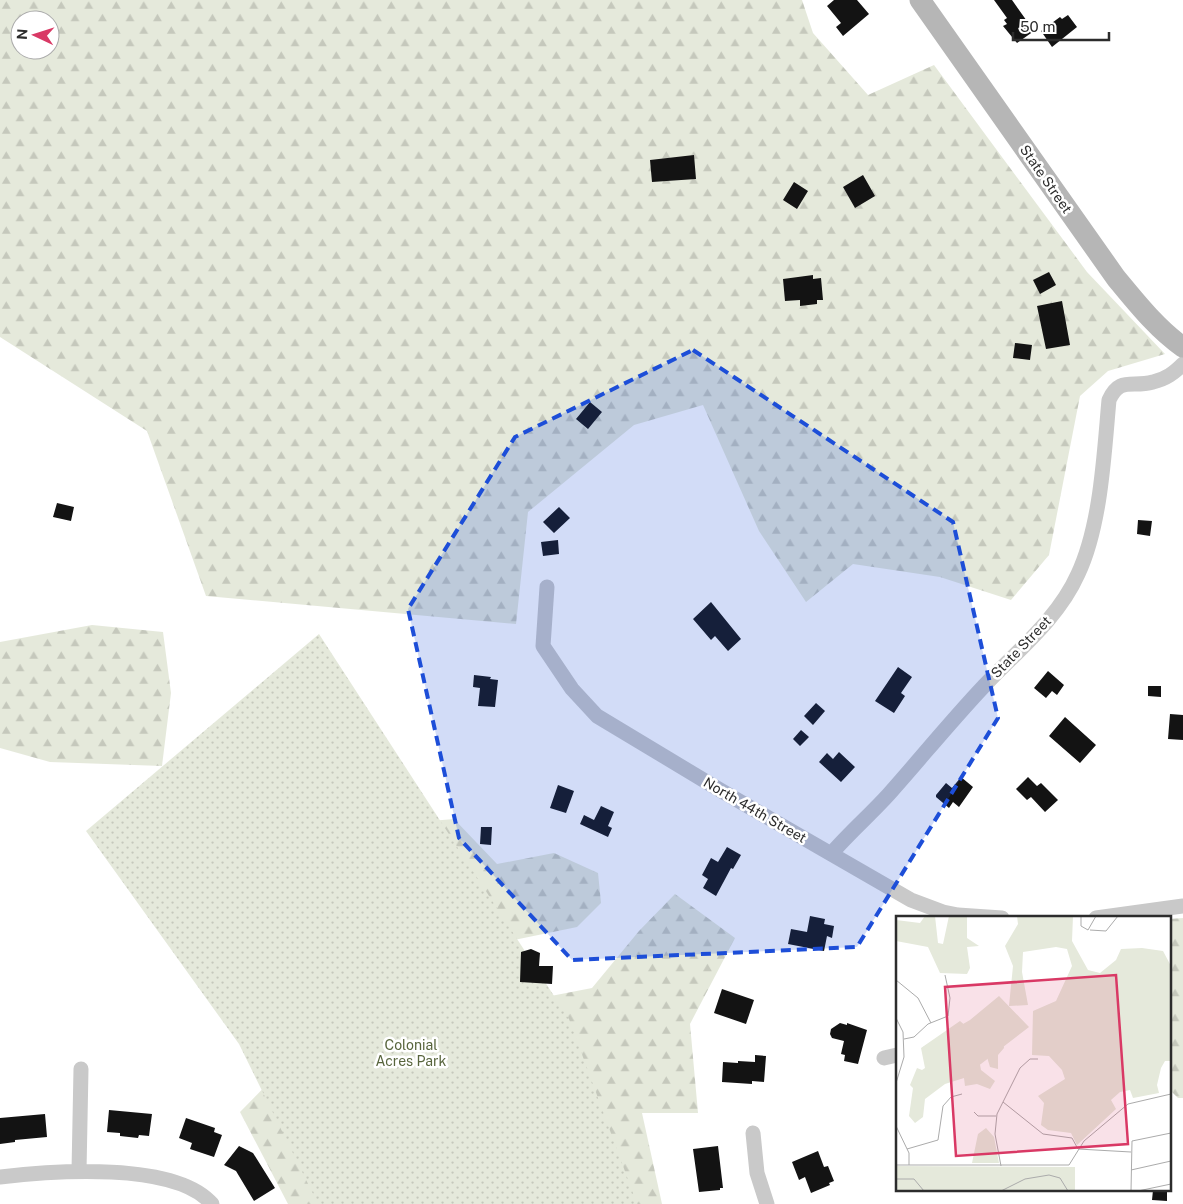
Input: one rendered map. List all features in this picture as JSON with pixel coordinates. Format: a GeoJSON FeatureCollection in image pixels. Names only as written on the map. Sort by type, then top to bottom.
{"type":"FeatureCollection","features":[{"type":"Feature","properties":{"kind":"street","name":"State Street"},"geometry":{"type":"LineString","coordinates":[[920,0],[1116,278],[1141,309],[1173,340],[1183,347]]}},
{"type":"Feature","properties":{"kind":"street","name":"State Street"},"geometry":{"type":"LineString","coordinates":[[831,854],[888,795],[955,718],[1050,617],[1069,592],[1079,573],[1089,546],[1100,484],[1109,400],[1113,391],[1122,385],[1151,383],[1164,379],[1183,364]]}},
{"type":"Feature","properties":{"kind":"street","name":"North 44th Street"},"geometry":{"type":"LineString","coordinates":[[547,587],[542,646],[576,694],[597,716],[720,790],[911,900],[923,911],[973,916]]}},
{"type":"Feature","properties":{"kind":"street"},"geometry":{"type":"LineString","coordinates":[[1110,916],[1183,906]]}},
{"type":"Feature","properties":{"kind":"street"},"geometry":{"type":"LineString","coordinates":[[79,1171],[81,1069]]}},
{"type":"Feature","properties":{"kind":"street"},"geometry":{"type":"LineString","coordinates":[[753,1133],[757,1173],[767,1204]]}},
{"type":"Feature","properties":{"kind":"street"},"geometry":{"type":"LineString","coordinates":[[0,1176],[79,1171],[144,1176],[172,1181],[188,1187],[199,1192],[212,1204]]}},
{"type":"Feature","properties":{"kind":"highlighted area"},"geometry":{"type":"Polygon","coordinates":[[[693,350],[953,522],[998,718],[857,947],[572,960],[459,838],[408,609],[515,437],[693,350]]]}},
{"type":"Feature","properties":{"kind":"green space"},"geometry":{"type":"Polygon","coordinates":[[[0,0],[802,0],[813,33],[868,95],[934,65],[1087,272],[1165,354],[1108,371],[1080,396],[1049,555],[1011,600],[940,577],[853,564],[806,602],[759,531],[703,405],[634,425],[528,512],[516,624],[206,596],[147,431],[0,337],[0,0]]]}},
{"type":"Feature","properties":{"kind":"green space"},"geometry":{"type":"Polygon","coordinates":[[[92,625],[163,632],[171,693],[162,766],[50,762],[0,748],[0,642],[92,625]]]}},
{"type":"Feature","properties":{"kind":"green space","name":"Colonial Acres Park"},"geometry":{"type":"Polygon","coordinates":[[[319,634],[569,1019],[637,1204],[318,1204],[239,1044],[86,831],[319,634]]]}},
{"type":"Feature","properties":{"kind":"green space"},"geometry":{"type":"Polygon","coordinates":[[[454,819],[497,864],[554,853],[598,873],[601,903],[577,927],[504,942],[520,1002],[592,988],[639,931],[675,894],[735,938],[690,1024],[698,1113],[642,1113],[662,1204],[288,1204],[240,1112],[287,1064],[395,824],[454,819]]]}},
{"type":"Feature","properties":{"kind":"green space"},"geometry":{"type":"Polygon","coordinates":[[[1183,918],[1183,1098],[1178,1098],[1170,1090],[1170,919],[1183,918]]]}},
{"type":"Feature","properties":{"kind":"building"},"geometry":{"type":"Polygon","coordinates":[[[834,0],[857,0],[869,14],[843,36],[836,27],[841,23],[827,6],[834,0]]]}},
{"type":"Feature","properties":{"kind":"building"},"geometry":{"type":"Polygon","coordinates":[[[994,0],[1012,0],[1034,31],[1017,43],[1003,26],[1007,24],[1004,20],[1007,18],[994,0]]]}},
{"type":"Feature","properties":{"kind":"building"},"geometry":{"type":"Polygon","coordinates":[[[1068,15],[1077,27],[1052,47],[1041,31],[1060,17],[1062,19],[1068,15]]]}},
{"type":"Feature","properties":{"kind":"building"},"geometry":{"type":"Polygon","coordinates":[[[694,155],[696,179],[652,182],[650,160],[694,155]]]}},
{"type":"Feature","properties":{"kind":"building"},"geometry":{"type":"Polygon","coordinates":[[[863,175],[875,196],[855,208],[843,187],[863,175]]]}},
{"type":"Feature","properties":{"kind":"building"},"geometry":{"type":"Polygon","coordinates":[[[794,182],[808,191],[797,209],[783,200],[794,182]]]}},
{"type":"Feature","properties":{"kind":"building"},"geometry":{"type":"Polygon","coordinates":[[[1049,272],[1056,285],[1040,294],[1033,280],[1049,272]]]}},
{"type":"Feature","properties":{"kind":"building"},"geometry":{"type":"Polygon","coordinates":[[[813,275],[813,279],[821,278],[823,300],[817,300],[817,304],[800,306],[800,300],[785,301],[783,279],[813,275]]]}},
{"type":"Feature","properties":{"kind":"building"},"geometry":{"type":"Polygon","coordinates":[[[1062,301],[1070,345],[1046,349],[1037,306],[1062,301]]]}},
{"type":"Feature","properties":{"kind":"building"},"geometry":{"type":"Polygon","coordinates":[[[1015,343],[1032,345],[1030,360],[1013,358],[1015,343]]]}},
{"type":"Feature","properties":{"kind":"building"},"geometry":{"type":"Polygon","coordinates":[[[590,402],[602,412],[588,429],[576,419],[590,402]]]}},
{"type":"Feature","properties":{"kind":"building"},"geometry":{"type":"Polygon","coordinates":[[[57,503],[74,507],[71,521],[53,517],[57,503]]]}},
{"type":"Feature","properties":{"kind":"building"},"geometry":{"type":"Polygon","coordinates":[[[559,507],[570,518],[554,533],[543,522],[559,507]]]}},
{"type":"Feature","properties":{"kind":"building"},"geometry":{"type":"Polygon","coordinates":[[[1138,520],[1152,521],[1150,536],[1137,534],[1138,520]]]}},
{"type":"Feature","properties":{"kind":"building"},"geometry":{"type":"Polygon","coordinates":[[[558,540],[559,554],[543,556],[541,542],[558,540]]]}},
{"type":"Feature","properties":{"kind":"building"},"geometry":{"type":"Polygon","coordinates":[[[711,602],[741,639],[728,651],[715,636],[711,640],[693,619],[711,602]]]}},
{"type":"Feature","properties":{"kind":"building"},"geometry":{"type":"Polygon","coordinates":[[[898,667],[912,677],[901,693],[905,696],[894,713],[875,701],[898,667]]]}},
{"type":"Feature","properties":{"kind":"building"},"geometry":{"type":"Polygon","coordinates":[[[1048,671],[1064,685],[1057,695],[1052,691],[1046,698],[1034,688],[1048,671]]]}},
{"type":"Feature","properties":{"kind":"building"},"geometry":{"type":"Polygon","coordinates":[[[474,675],[491,677],[490,679],[498,680],[495,707],[478,706],[480,688],[473,687],[474,675]]]}},
{"type":"Feature","properties":{"kind":"building"},"geometry":{"type":"Polygon","coordinates":[[[1148,686],[1161,686],[1161,697],[1148,696],[1148,686]]]}},
{"type":"Feature","properties":{"kind":"building"},"geometry":{"type":"Polygon","coordinates":[[[816,703],[825,711],[813,725],[804,716],[816,703]]]}},
{"type":"Feature","properties":{"kind":"building"},"geometry":{"type":"Polygon","coordinates":[[[1170,714],[1183,715],[1183,740],[1168,739],[1170,714]]]}},
{"type":"Feature","properties":{"kind":"building"},"geometry":{"type":"Polygon","coordinates":[[[1065,717],[1096,745],[1080,763],[1049,736],[1065,717]]]}},
{"type":"Feature","properties":{"kind":"building"},"geometry":{"type":"Polygon","coordinates":[[[801,730],[809,737],[800,746],[793,739],[801,730]]]}},
{"type":"Feature","properties":{"kind":"building"},"geometry":{"type":"Polygon","coordinates":[[[839,752],[855,767],[841,782],[819,762],[827,753],[833,759],[839,752]]]}},
{"type":"Feature","properties":{"kind":"building"},"geometry":{"type":"Polygon","coordinates":[[[961,777],[973,787],[959,807],[953,802],[949,808],[936,795],[946,783],[952,788],[961,777]]]}},
{"type":"Feature","properties":{"kind":"building"},"geometry":{"type":"Polygon","coordinates":[[[1028,777],[1037,786],[1041,783],[1058,800],[1045,812],[1031,797],[1027,800],[1016,789],[1028,777]]]}},
{"type":"Feature","properties":{"kind":"building"},"geometry":{"type":"Polygon","coordinates":[[[558,785],[574,791],[566,813],[550,808],[558,785]]]}},
{"type":"Feature","properties":{"kind":"building"},"geometry":{"type":"Polygon","coordinates":[[[601,806],[614,812],[608,826],[612,828],[608,837],[580,824],[584,815],[594,820],[601,806]]]}},
{"type":"Feature","properties":{"kind":"building"},"geometry":{"type":"Polygon","coordinates":[[[481,827],[492,827],[491,845],[480,844],[481,827]]]}},
{"type":"Feature","properties":{"kind":"building"},"geometry":{"type":"Polygon","coordinates":[[[727,847],[741,855],[733,869],[731,868],[716,896],[703,888],[708,879],[702,875],[711,858],[718,862],[727,847]]]}},
{"type":"Feature","properties":{"kind":"building"},"geometry":{"type":"Polygon","coordinates":[[[810,916],[825,919],[824,924],[834,926],[832,938],[827,936],[824,951],[788,944],[791,929],[807,932],[810,916]]]}},
{"type":"Feature","properties":{"kind":"building"},"geometry":{"type":"Polygon","coordinates":[[[531,949],[540,953],[539,966],[553,966],[552,984],[520,982],[521,952],[531,949]]]}},
{"type":"Feature","properties":{"kind":"building"},"geometry":{"type":"Polygon","coordinates":[[[722,989],[754,1000],[746,1024],[714,1013],[722,989]]]}},
{"type":"Feature","properties":{"kind":"building"},"geometry":{"type":"Polygon","coordinates":[[[840,1023],[847,1025],[847,1023],[867,1030],[858,1064],[844,1061],[845,1055],[841,1054],[844,1041],[832,1038],[830,1034],[831,1029],[840,1023]]]}},
{"type":"Feature","properties":{"kind":"building"},"geometry":{"type":"Polygon","coordinates":[[[755,1055],[766,1056],[764,1082],[752,1081],[752,1084],[722,1082],[723,1062],[755,1062],[755,1055]]]}},
{"type":"Feature","properties":{"kind":"building"},"geometry":{"type":"Polygon","coordinates":[[[109,1110],[152,1114],[149,1136],[139,1135],[138,1138],[107,1132],[109,1110]]]}},
{"type":"Feature","properties":{"kind":"building"},"geometry":{"type":"Polygon","coordinates":[[[45,1114],[47,1137],[15,1140],[15,1142],[0,1144],[0,1118],[45,1114]]]}},
{"type":"Feature","properties":{"kind":"building"},"geometry":{"type":"Polygon","coordinates":[[[186,1118],[215,1128],[214,1132],[222,1135],[214,1157],[190,1149],[192,1143],[179,1138],[186,1118]]]}},
{"type":"Feature","properties":{"kind":"building"},"geometry":{"type":"Polygon","coordinates":[[[239,1146],[253,1153],[275,1188],[254,1201],[236,1171],[224,1165],[239,1146]]]}},
{"type":"Feature","properties":{"kind":"building"},"geometry":{"type":"Polygon","coordinates":[[[718,1146],[723,1188],[699,1192],[693,1149],[718,1146]]]}},
{"type":"Feature","properties":{"kind":"building"},"geometry":{"type":"Polygon","coordinates":[[[818,1151],[824,1167],[828,1166],[834,1181],[829,1183],[830,1185],[811,1193],[805,1177],[799,1180],[792,1162],[818,1151]]]}},
{"type":"Feature","properties":{"kind":"building"},"geometry":{"type":"Polygon","coordinates":[[[1153,1192],[1167,1192],[1167,1201],[1152,1200],[1153,1192]]]}}]}
